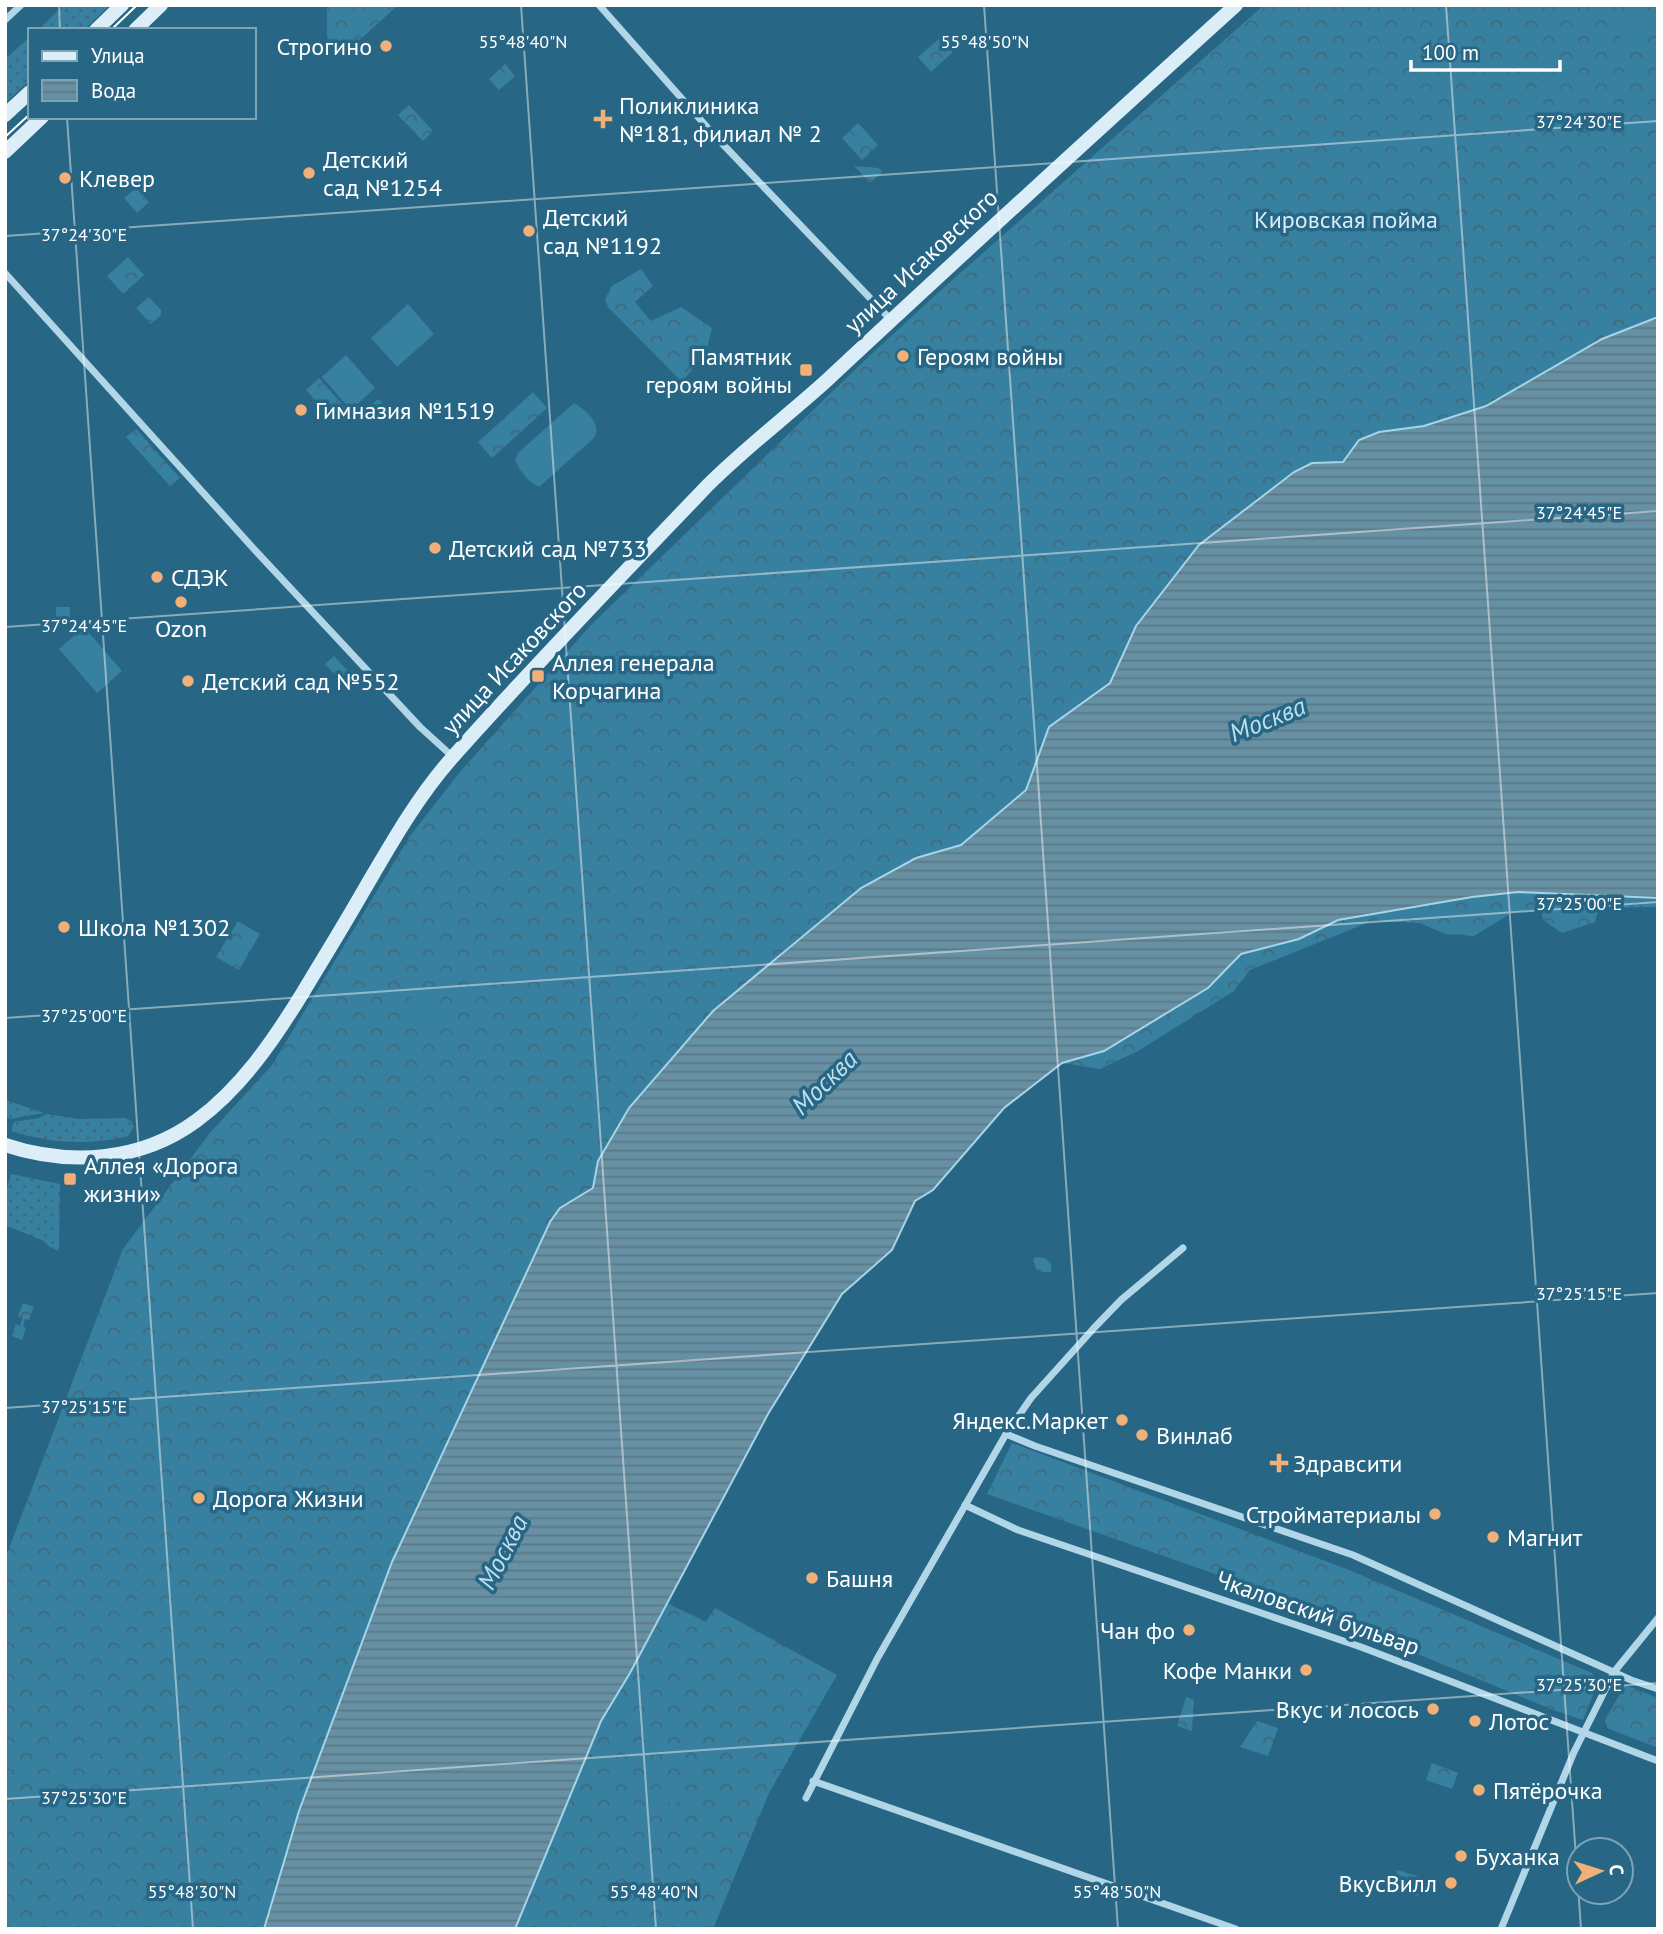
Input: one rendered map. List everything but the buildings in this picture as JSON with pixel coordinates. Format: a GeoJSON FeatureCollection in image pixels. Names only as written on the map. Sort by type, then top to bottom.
{"type":"FeatureCollection","features":[{"type":"Feature","properties":{"kind":"street"},"geometry":{"type":"LineString","coordinates":[[5,20],[21,5]]}},
{"type":"Feature","properties":{"kind":"street"},"geometry":{"type":"LineString","coordinates":[[98,28],[122,5]]}},
{"type":"Feature","properties":{"kind":"street"},"geometry":{"type":"LineString","coordinates":[[137,28],[161,5]]}},
{"type":"Feature","properties":{"kind":"street"},"geometry":{"type":"LineString","coordinates":[[599,5],[714,135],[891,320]]}},
{"type":"Feature","properties":{"kind":"street","name":"улица Исаковского"},"geometry":{"type":"LineString","coordinates":[[5,1145],[59,1157],[83,1158],[120,1154],[161,1141],[197,1120],[215,1104],[248,1071],[287,1018],[428,786],[531,670],[709,485],[1236,5]]}},
{"type":"Feature","properties":{"kind":"street"},"geometry":{"type":"LineString","coordinates":[[5,115],[28,94]]}},
{"type":"Feature","properties":{"kind":"street"},"geometry":{"type":"LineString","coordinates":[[5,152],[40,119]]}},
{"type":"Feature","properties":{"kind":"street"},"geometry":{"type":"LineString","coordinates":[[5,273],[253,548],[420,727],[453,757]]}},
{"type":"Feature","properties":{"kind":"street"},"geometry":{"type":"LineString","coordinates":[[806,1798],[877,1659],[1006,1434],[1031,1398],[1094,1328],[1121,1300],[1183,1248]]}},
{"type":"Feature","properties":{"kind":"street"},"geometry":{"type":"LineString","coordinates":[[1006,1434],[1353,1555],[1614,1672],[1658,1689]]}},
{"type":"Feature","properties":{"kind":"street","name":"Чкаловский бульвар"},"geometry":{"type":"LineString","coordinates":[[965,1505],[1018,1530],[1361,1647],[1658,1761]]}},
{"type":"Feature","properties":{"kind":"street"},"geometry":{"type":"LineString","coordinates":[[1501,1929],[1583,1734],[1614,1672],[1658,1618]]}},
{"type":"Feature","properties":{"kind":"street"},"geometry":{"type":"LineString","coordinates":[[813,1781],[1236,1929]]}},
{"type":"Feature","properties":{"kind":"green space"},"geometry":{"type":"Polygon","coordinates":[[[64,5],[110,5],[86,28],[40,28],[64,5]]]}},
{"type":"Feature","properties":{"kind":"green space"},"geometry":{"type":"Polygon","coordinates":[[[327,5],[398,5],[341,57],[327,46],[327,5]]]}},
{"type":"Feature","properties":{"kind":"green space","name":"Кировская пойма"},"geometry":{"type":"Polygon","coordinates":[[[1264,5],[1658,5],[1658,317],[1602,339],[1486,406],[1424,426],[1379,432],[1359,441],[1343,462],[1311,463],[1136,626],[1110,683],[1049,727],[1026,790],[961,845],[916,858],[861,888],[713,1011],[598,1161],[593,1188],[560,1208],[299,1811],[264,1929],[5,1929],[5,1559],[123,1249],[209,1134],[272,1065],[410,836],[460,772],[592,624],[865,360],[1264,5]]]}},
{"type":"Feature","properties":{"kind":"green space"},"geometry":{"type":"Polygon","coordinates":[[[1638,14],[1645,38],[1620,57],[1612,49],[1638,14]]]}},
{"type":"Feature","properties":{"kind":"green space"},"geometry":{"type":"Polygon","coordinates":[[[940,38],[953,52],[931,72],[918,57],[940,38]]]}},
{"type":"Feature","properties":{"kind":"green space"},"geometry":{"type":"Polygon","coordinates":[[[28,39],[28,82],[5,103],[5,59],[28,39]]]}},
{"type":"Feature","properties":{"kind":"green space"},"geometry":{"type":"Polygon","coordinates":[[[505,64],[515,76],[499,90],[489,79],[505,64]]]}},
{"type":"Feature","properties":{"kind":"green space"},"geometry":{"type":"Polygon","coordinates":[[[409,105],[433,131],[423,141],[398,115],[409,105]]]}},
{"type":"Feature","properties":{"kind":"green space"},"geometry":{"type":"Polygon","coordinates":[[[858,123],[878,145],[862,160],[842,138],[858,123]]]}},
{"type":"Feature","properties":{"kind":"green space"},"geometry":{"type":"Polygon","coordinates":[[[854,166],[879,168],[882,172],[870,183],[854,166]]]}},
{"type":"Feature","properties":{"kind":"green space"},"geometry":{"type":"Polygon","coordinates":[[[136,188],[149,202],[137,213],[124,198],[136,188]]]}},
{"type":"Feature","properties":{"kind":"green space"},"geometry":{"type":"Polygon","coordinates":[[[128,257],[144,275],[123,294],[107,276],[128,257]]]}},
{"type":"Feature","properties":{"kind":"green space"},"geometry":{"type":"Polygon","coordinates":[[[641,269],[653,286],[635,302],[651,321],[681,307],[712,328],[706,352],[682,382],[608,307],[605,299],[612,286],[641,269]]]}},
{"type":"Feature","properties":{"kind":"green space"},"geometry":{"type":"Polygon","coordinates":[[[149,297],[161,310],[161,315],[151,324],[136,308],[149,297]]]}},
{"type":"Feature","properties":{"kind":"green space"},"geometry":{"type":"Polygon","coordinates":[[[408,304],[434,334],[397,367],[371,338],[408,304]]]}},
{"type":"Feature","properties":{"kind":"green space"},"geometry":{"type":"Polygon","coordinates":[[[346,355],[375,388],[351,410],[322,377],[346,355]]]}},
{"type":"Feature","properties":{"kind":"green space"},"geometry":{"type":"Polygon","coordinates":[[[319,378],[347,410],[334,421],[306,390],[319,378]]]}},
{"type":"Feature","properties":{"kind":"green space"},"geometry":{"type":"Polygon","coordinates":[[[533,392],[547,408],[492,458],[478,442],[533,392]]]}},
{"type":"Feature","properties":{"kind":"green space"},"geometry":{"type":"Polygon","coordinates":[[[378,399],[386,407],[369,422],[362,414],[378,399]]]}},
{"type":"Feature","properties":{"kind":"green space"},"geometry":{"type":"Polygon","coordinates":[[[574,403],[595,423],[594,438],[539,487],[525,476],[515,460],[518,453],[574,403]]]}},
{"type":"Feature","properties":{"kind":"green space"},"geometry":{"type":"Polygon","coordinates":[[[136,429],[180,478],[170,486],[126,437],[136,429]]]}},
{"type":"Feature","properties":{"kind":"green space"},"geometry":{"type":"Polygon","coordinates":[[[56,607],[70,607],[70,622],[56,622],[56,607]]]}},
{"type":"Feature","properties":{"kind":"green space"},"geometry":{"type":"Polygon","coordinates":[[[84,627],[122,671],[97,693],[59,649],[84,627]]]}},
{"type":"Feature","properties":{"kind":"green space"},"geometry":{"type":"Polygon","coordinates":[[[334,656],[352,675],[343,683],[325,664],[334,656]]]}},
{"type":"Feature","properties":{"kind":"green space"},"geometry":{"type":"Polygon","coordinates":[[[1518,892],[1658,898],[1658,907],[1599,908],[1595,922],[1562,933],[1543,920],[1541,910],[1513,912],[1474,936],[1445,934],[1420,923],[1372,921],[1250,970],[1234,991],[1138,1051],[1100,1069],[1063,1063],[1104,1051],[1208,988],[1241,954],[1299,939],[1338,920],[1472,897],[1518,892]]]}},
{"type":"Feature","properties":{"kind":"green space"},"geometry":{"type":"Polygon","coordinates":[[[238,921],[260,934],[239,970],[216,957],[238,921]]]}},
{"type":"Feature","properties":{"kind":"green space"},"geometry":{"type":"Polygon","coordinates":[[[416,991],[445,1011],[431,1033],[401,1013],[416,991]]]}},
{"type":"Feature","properties":{"kind":"green space"},"geometry":{"type":"Polygon","coordinates":[[[659,1003],[665,1015],[650,1029],[642,1032],[636,1024],[640,1007],[659,1003]]]}},
{"type":"Feature","properties":{"kind":"green space"},"geometry":{"type":"Polygon","coordinates":[[[5,1100],[44,1113],[10,1119],[5,1117],[5,1100]]]}},
{"type":"Feature","properties":{"kind":"green space"},"geometry":{"type":"Polygon","coordinates":[[[47,1114],[79,1119],[125,1118],[131,1121],[134,1127],[128,1136],[84,1142],[40,1138],[11,1131],[14,1122],[47,1114]]]}},
{"type":"Feature","properties":{"kind":"green space"},"geometry":{"type":"Polygon","coordinates":[[[414,1165],[439,1182],[429,1198],[403,1181],[414,1165]]]}},
{"type":"Feature","properties":{"kind":"green space"},"geometry":{"type":"Polygon","coordinates":[[[11,1174],[60,1184],[59,1251],[44,1241],[5,1225],[5,1195],[11,1174]]]}},
{"type":"Feature","properties":{"kind":"green space"},"geometry":{"type":"Polygon","coordinates":[[[442,1188],[459,1199],[452,1209],[436,1198],[442,1188]]]}},
{"type":"Feature","properties":{"kind":"green space"},"geometry":{"type":"Polygon","coordinates":[[[1045,1258],[1051,1264],[1051,1272],[1036,1269],[1033,1259],[1045,1258]]]}},
{"type":"Feature","properties":{"kind":"green space"},"geometry":{"type":"Polygon","coordinates":[[[23,1303],[34,1307],[29,1320],[25,1319],[23,1327],[26,1328],[22,1340],[12,1336],[16,1324],[20,1326],[22,1318],[18,1316],[23,1303]]]}},
{"type":"Feature","properties":{"kind":"green space"},"geometry":{"type":"Polygon","coordinates":[[[1012,1443],[1349,1570],[1592,1673],[1598,1682],[1583,1720],[1272,1594],[987,1494],[1012,1443]]]}},
{"type":"Feature","properties":{"kind":"green space"},"geometry":{"type":"Polygon","coordinates":[[[667,1603],[706,1622],[715,1608],[837,1675],[769,1793],[713,1929],[515,1929],[601,1721],[667,1603]]]}},
{"type":"Feature","properties":{"kind":"green space"},"geometry":{"type":"Polygon","coordinates":[[[1625,1685],[1658,1698],[1658,1748],[1606,1726],[1605,1720],[1625,1685]]]}},
{"type":"Feature","properties":{"kind":"green space"},"geometry":{"type":"Polygon","coordinates":[[[1186,1697],[1194,1700],[1192,1731],[1177,1726],[1186,1697]]]}},
{"type":"Feature","properties":{"kind":"green space"},"geometry":{"type":"Polygon","coordinates":[[[1257,1721],[1278,1728],[1268,1756],[1240,1747],[1257,1721]]]}},
{"type":"Feature","properties":{"kind":"green space"},"geometry":{"type":"Polygon","coordinates":[[[1432,1763],[1458,1773],[1452,1789],[1426,1780],[1432,1763]]]}},
{"type":"Feature","properties":{"kind":"green space"},"geometry":{"type":"Polygon","coordinates":[[[673,1779],[680,1781],[686,1789],[680,1794],[676,1804],[670,1804],[664,1800],[661,1790],[664,1783],[673,1779]]]}},
{"type":"Feature","properties":{"kind":"green space"},"geometry":{"type":"Polygon","coordinates":[[[1397,1870],[1424,1878],[1418,1896],[1392,1887],[1397,1870]]]}},
{"type":"Feature","properties":{"kind":"water","name":"Москва"},"geometry":{"type":"Polygon","coordinates":[[[1658,317],[1658,898],[1518,892],[1472,897],[1338,920],[1299,939],[1241,954],[1208,988],[1104,1051],[1062,1063],[1004,1108],[933,1190],[915,1201],[892,1250],[842,1294],[768,1414],[630,1673],[601,1721],[515,1929],[264,1929],[299,1811],[392,1562],[550,1222],[560,1208],[593,1188],[598,1161],[629,1108],[713,1011],[861,888],[916,858],[961,845],[1026,790],[1049,727],[1110,683],[1136,626],[1199,545],[1294,472],[1312,463],[1343,462],[1359,440],[1379,432],[1424,426],[1486,406],[1602,339],[1658,317]]]}},
{"type":"Feature","properties":{"kind":"tram line"},"geometry":{"type":"LineString","coordinates":[[113,28],[137,5]]}},
{"type":"Feature","properties":{"kind":"tram line"},"geometry":{"type":"LineString","coordinates":[[5,137],[28,116]]}},
{"type":"Feature","properties":{"kind":"place","name":"Строгино"},"geometry":{"type":"Point","coordinates":[386,46]}},
{"type":"Feature","properties":{"kind":"place","name":"Поликлиника №181, филиал № 2"},"geometry":{"type":"Point","coordinates":[603,119]}},
{"type":"Feature","properties":{"kind":"place","name":"Детский сад №1254"},"geometry":{"type":"Point","coordinates":[309,173]}},
{"type":"Feature","properties":{"kind":"place","name":"Клевер"},"geometry":{"type":"Point","coordinates":[65,178]}},
{"type":"Feature","properties":{"kind":"place","name":"Детский сад №1192"},"geometry":{"type":"Point","coordinates":[529,231]}},
{"type":"Feature","properties":{"kind":"place","name":"Героям войны"},"geometry":{"type":"Point","coordinates":[903,356]}},
{"type":"Feature","properties":{"kind":"place","name":"Памятник героям войны"},"geometry":{"type":"Point","coordinates":[806,370]}},
{"type":"Feature","properties":{"kind":"place","name":"Гимназия №1519"},"geometry":{"type":"Point","coordinates":[301,410]}},
{"type":"Feature","properties":{"kind":"place","name":"Детский сад №733"},"geometry":{"type":"Point","coordinates":[435,548]}},
{"type":"Feature","properties":{"kind":"place","name":"СДЭК"},"geometry":{"type":"Point","coordinates":[157,577]}},
{"type":"Feature","properties":{"kind":"place","name":"Ozon"},"geometry":{"type":"Point","coordinates":[181,602]}},
{"type":"Feature","properties":{"kind":"place","name":"Аллея генерала Корчагина"},"geometry":{"type":"Point","coordinates":[538,676]}},
{"type":"Feature","properties":{"kind":"place","name":"Детский сад №552"},"geometry":{"type":"Point","coordinates":[188,681]}},
{"type":"Feature","properties":{"kind":"place","name":"Школа №1302"},"geometry":{"type":"Point","coordinates":[64,927]}},
{"type":"Feature","properties":{"kind":"place","name":"Аллея «Дорога жизни»"},"geometry":{"type":"Point","coordinates":[70,1179]}},
{"type":"Feature","properties":{"kind":"place","name":"Яндекс.Маркет"},"geometry":{"type":"Point","coordinates":[1122,1420]}},
{"type":"Feature","properties":{"kind":"place","name":"Винлаб"},"geometry":{"type":"Point","coordinates":[1142,1435]}},
{"type":"Feature","properties":{"kind":"place","name":"Здравсити"},"geometry":{"type":"Point","coordinates":[1279,1463]}},
{"type":"Feature","properties":{"kind":"place","name":"Дорога Жизни"},"geometry":{"type":"Point","coordinates":[199,1498]}},
{"type":"Feature","properties":{"kind":"place","name":"Стройматериалы"},"geometry":{"type":"Point","coordinates":[1435,1514]}},
{"type":"Feature","properties":{"kind":"place","name":"Магнит"},"geometry":{"type":"Point","coordinates":[1493,1537]}},
{"type":"Feature","properties":{"kind":"place","name":"Башня"},"geometry":{"type":"Point","coordinates":[812,1578]}},
{"type":"Feature","properties":{"kind":"place","name":"Чан фо"},"geometry":{"type":"Point","coordinates":[1189,1630]}},
{"type":"Feature","properties":{"kind":"place","name":"Кофе Манки"},"geometry":{"type":"Point","coordinates":[1306,1670]}},
{"type":"Feature","properties":{"kind":"place","name":"Вкус и лосось"},"geometry":{"type":"Point","coordinates":[1433,1709]}},
{"type":"Feature","properties":{"kind":"place","name":"Лотос"},"geometry":{"type":"Point","coordinates":[1475,1721]}},
{"type":"Feature","properties":{"kind":"place","name":"Пятёрочка"},"geometry":{"type":"Point","coordinates":[1479,1790]}},
{"type":"Feature","properties":{"kind":"place","name":"Буханка"},"geometry":{"type":"Point","coordinates":[1461,1856]}},
{"type":"Feature","properties":{"kind":"place","name":"ВкусВилл"},"geometry":{"type":"Point","coordinates":[1451,1883]}}]}
